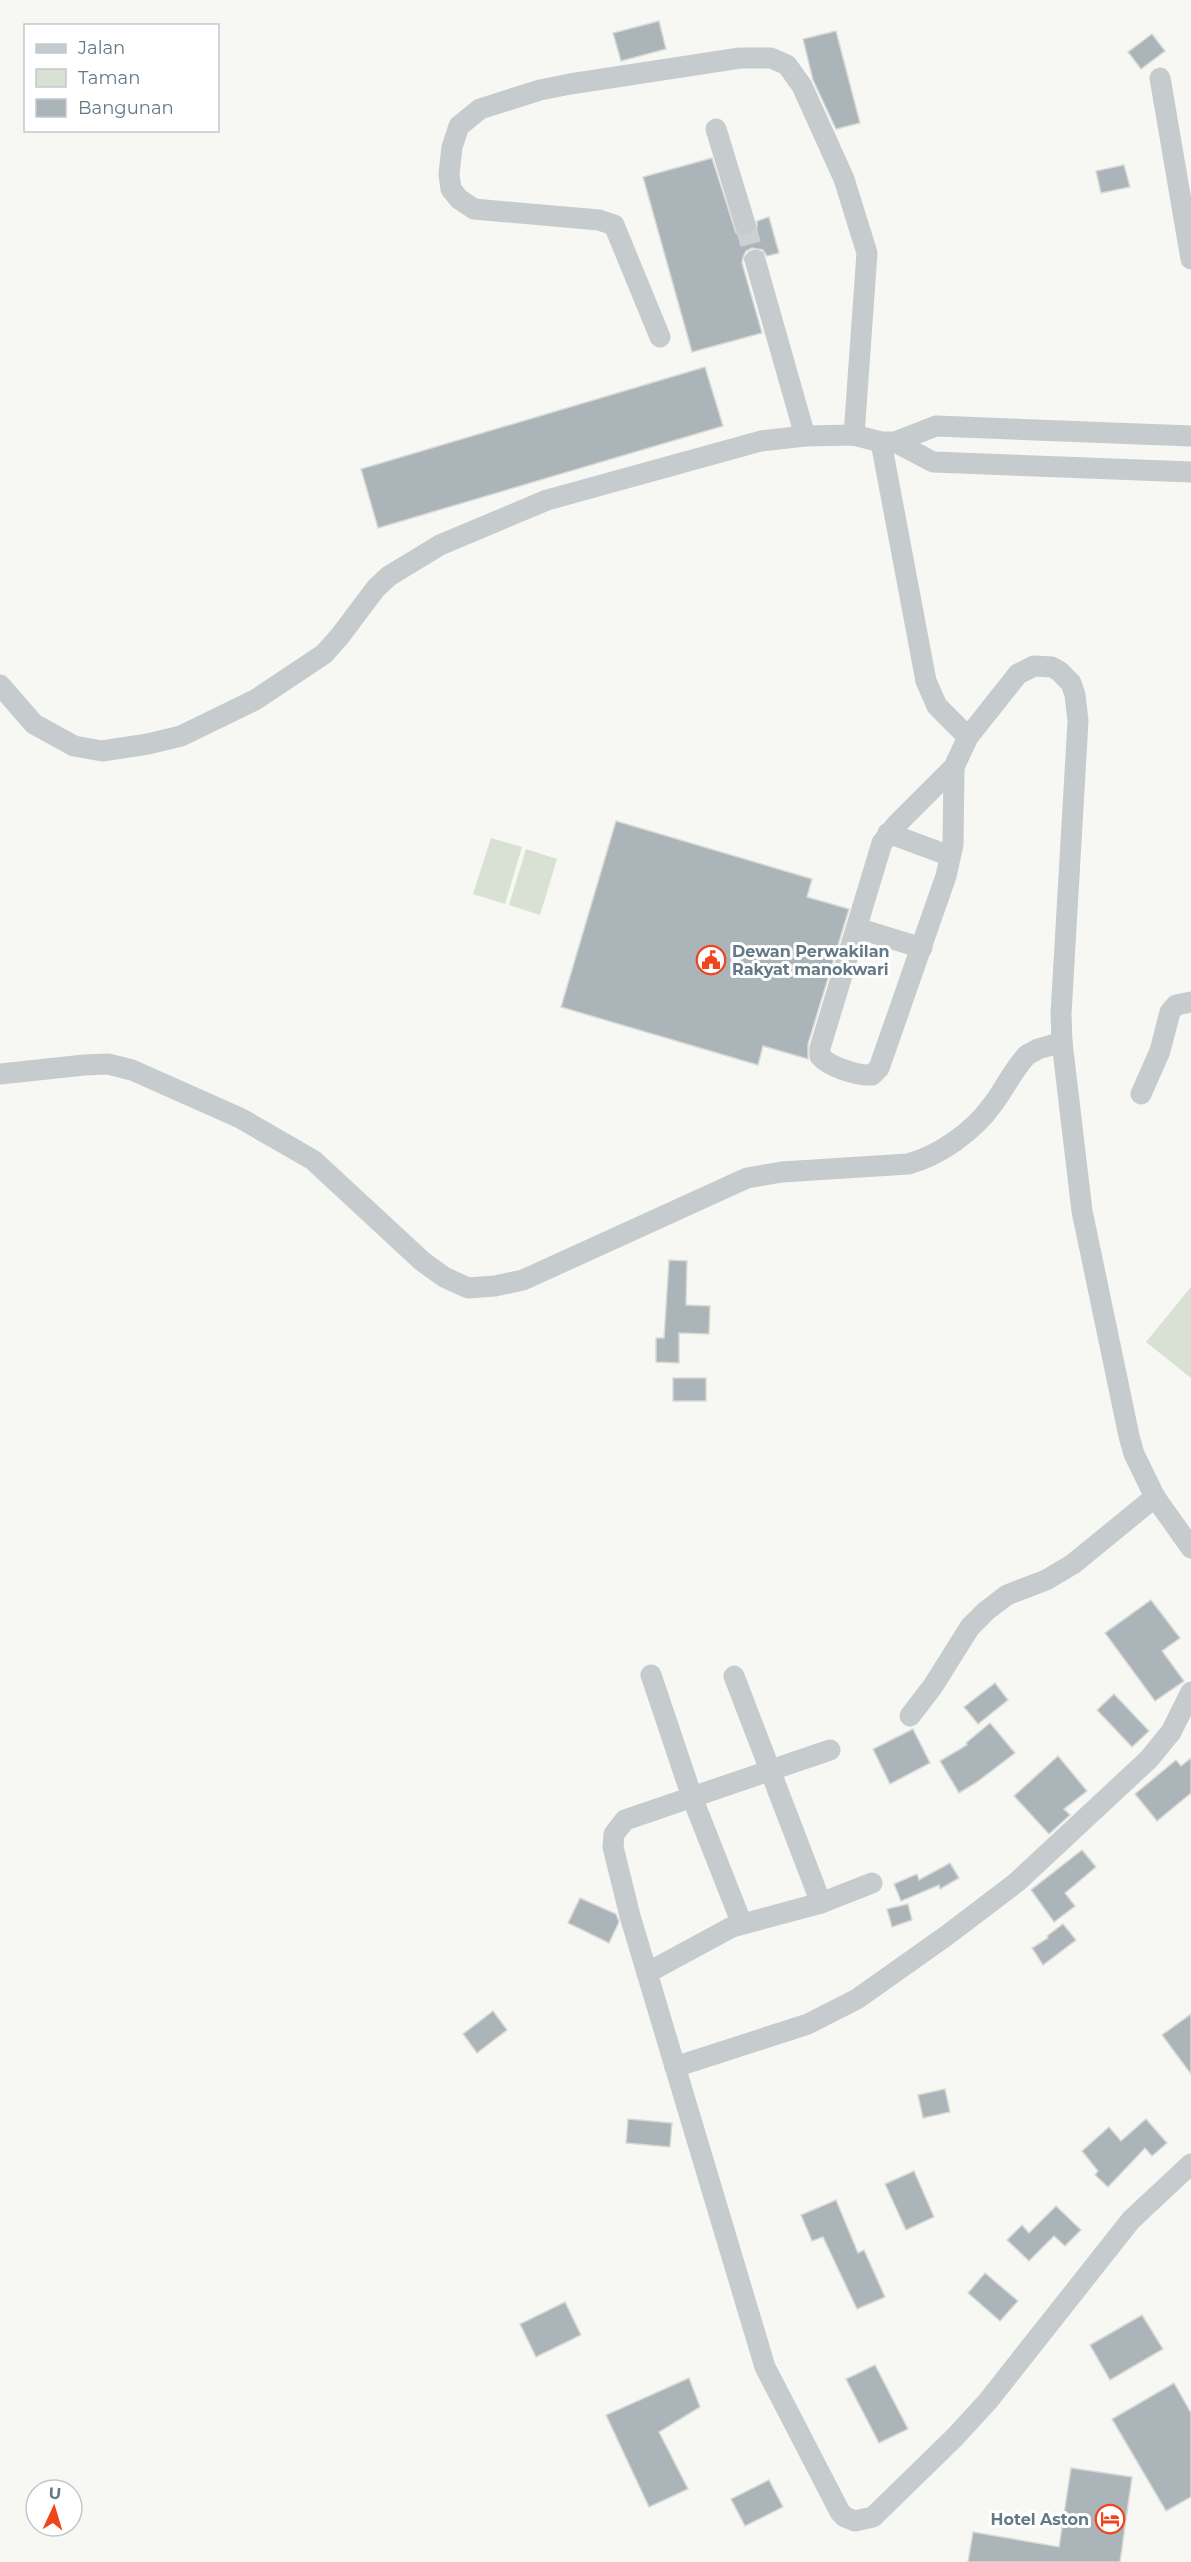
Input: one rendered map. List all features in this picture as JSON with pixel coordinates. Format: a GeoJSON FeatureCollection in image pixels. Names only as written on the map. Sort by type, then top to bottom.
{"type":"FeatureCollection","features":[{"type":"Feature","properties":{"kind":"street"},"geometry":{"type":"LineString","coordinates":[[660,337],[614,225],[599,219],[474,209],[459,200],[451,189],[449,174],[452,147],[459,126],[480,109],[570,84],[740,58],[759,57],[779,60],[787,65],[802,86],[840,168],[867,253],[854,435]]}},
{"type":"Feature","properties":{"kind":"street"},"geometry":{"type":"LineString","coordinates":[[1160,78],[1191,257]]}},
{"type":"Feature","properties":{"kind":"street"},"geometry":{"type":"LineString","coordinates":[[716,129],[745,224]]}},
{"type":"Feature","properties":{"kind":"street"},"geometry":{"type":"LineString","coordinates":[[755,260],[805,436]]}},
{"type":"Feature","properties":{"kind":"street"},"geometry":{"type":"LineString","coordinates":[[888,442],[936,426],[1191,436]]}},
{"type":"Feature","properties":{"kind":"street"},"geometry":{"type":"LineString","coordinates":[[0,685],[34,724],[74,746],[102,751],[117,750],[182,736],[255,700],[324,654],[376,588],[389,576],[440,545],[546,500],[761,441],[805,436],[854,435],[888,442],[933,462],[1191,472]]}},
{"type":"Feature","properties":{"kind":"street"},"geometry":{"type":"LineString","coordinates":[[888,442],[926,681],[937,706],[969,737]]}},
{"type":"Feature","properties":{"kind":"street"},"geometry":{"type":"LineString","coordinates":[[954,767],[950,856],[922,948],[879,1068],[872,1075],[856,1073],[825,1061],[819,1054],[876,856],[888,833],[954,767],[969,737],[1018,674],[1034,666],[1052,667],[1059,671],[1071,683],[1078,721],[1063,969],[1062,1042],[1082,1211],[1092,1267],[1134,1454],[1155,1497],[1191,1548]]}},
{"type":"Feature","properties":{"kind":"street"},"geometry":{"type":"LineString","coordinates":[[888,833],[950,856]]}},
{"type":"Feature","properties":{"kind":"street"},"geometry":{"type":"LineString","coordinates":[[857,928],[922,948]]}},
{"type":"Feature","properties":{"kind":"street"},"geometry":{"type":"LineString","coordinates":[[1141,1094],[1160,1051],[1170,1012],[1176,1005],[1191,1002]]}},
{"type":"Feature","properties":{"kind":"street"},"geometry":{"type":"LineString","coordinates":[[0,1074],[108,1064],[132,1070],[240,1118],[314,1161],[422,1261],[444,1277],[468,1287],[495,1286],[523,1280],[747,1178],[782,1172],[908,1164],[925,1160],[943,1150],[982,1117],[1027,1055],[1062,1042]]}},
{"type":"Feature","properties":{"kind":"street"},"geometry":{"type":"LineString","coordinates":[[910,1716],[933,1686],[970,1628],[986,1611],[1007,1596],[1046,1580],[1073,1564],[1155,1497]]}},
{"type":"Feature","properties":{"kind":"street"},"geometry":{"type":"LineString","coordinates":[[651,1674],[692,1797],[742,1924]]}},
{"type":"Feature","properties":{"kind":"street"},"geometry":{"type":"LineString","coordinates":[[734,1676],[772,1770],[821,1903]]}},
{"type":"Feature","properties":{"kind":"street"},"geometry":{"type":"LineString","coordinates":[[675,2067],[808,2024],[857,1999],[945,1936],[1017,1882],[1149,1760],[1171,1732],[1191,1692]]}},
{"type":"Feature","properties":{"kind":"street"},"geometry":{"type":"LineString","coordinates":[[830,1750],[625,1820],[614,1834],[613,1847],[647,1973],[765,2367],[840,2512],[845,2517],[855,2521],[873,2517],[955,2437],[988,2401],[1131,2220],[1191,2164]]}},
{"type":"Feature","properties":{"kind":"street"},"geometry":{"type":"LineString","coordinates":[[647,1973],[732,1927],[821,1903],[872,1882]]}},
{"type":"Feature","properties":{"kind":"green space"},"geometry":{"type":"Polygon","coordinates":[[[491,838],[522,847],[505,904],[473,894],[491,838]]]}},
{"type":"Feature","properties":{"kind":"green space"},"geometry":{"type":"Polygon","coordinates":[[[526,849],[557,859],[540,915],[509,905],[526,849]]]}},
{"type":"Feature","properties":{"kind":"green space"},"geometry":{"type":"Polygon","coordinates":[[[1191,1287],[1191,1378],[1146,1342],[1191,1287]]]}},
{"type":"Feature","properties":{"kind":"building"},"geometry":{"type":"Polygon","coordinates":[[[659,21],[666,49],[621,61],[613,33],[659,21]]]}},
{"type":"Feature","properties":{"kind":"building"},"geometry":{"type":"Polygon","coordinates":[[[836,31],[860,123],[836,129],[813,80],[803,39],[836,31]]]}},
{"type":"Feature","properties":{"kind":"building"},"geometry":{"type":"Polygon","coordinates":[[[1152,34],[1165,51],[1141,69],[1128,52],[1152,34]]]}},
{"type":"Feature","properties":{"kind":"building"},"geometry":{"type":"Polygon","coordinates":[[[712,158],[736,233],[749,236],[757,227],[757,221],[769,217],[779,253],[767,256],[763,250],[752,248],[746,251],[743,257],[742,263],[762,333],[692,352],[643,177],[712,158]]]}},
{"type":"Feature","properties":{"kind":"building"},"geometry":{"type":"Polygon","coordinates":[[[1124,165],[1130,187],[1101,193],[1096,171],[1124,165]]]}},
{"type":"Feature","properties":{"kind":"building"},"geometry":{"type":"Polygon","coordinates":[[[705,367],[723,426],[378,528],[361,469],[705,367]]]}},
{"type":"Feature","properties":{"kind":"building","name":"Dewan Perwakilan Rakyat manokwari"},"geometry":{"type":"Polygon","coordinates":[[[616,821],[812,879],[807,897],[849,909],[808,1044],[808,1059],[763,1046],[758,1065],[561,1007],[616,821]]]}},
{"type":"Feature","properties":{"kind":"building"},"geometry":{"type":"Polygon","coordinates":[[[669,1260],[687,1261],[686,1305],[710,1306],[709,1334],[679,1333],[679,1363],[656,1362],[656,1338],[664,1338],[669,1260]]]}},
{"type":"Feature","properties":{"kind":"building"},"geometry":{"type":"Polygon","coordinates":[[[673,1378],[706,1378],[706,1401],[673,1401],[673,1378]]]}},
{"type":"Feature","properties":{"kind":"building"},"geometry":{"type":"Polygon","coordinates":[[[1151,1600],[1180,1638],[1162,1651],[1184,1681],[1155,1701],[1105,1633],[1151,1600]]]}},
{"type":"Feature","properties":{"kind":"building"},"geometry":{"type":"Polygon","coordinates":[[[995,1683],[1008,1700],[978,1724],[964,1707],[995,1683]]]}},
{"type":"Feature","properties":{"kind":"building"},"geometry":{"type":"Polygon","coordinates":[[[1114,1694],[1149,1731],[1132,1747],[1097,1710],[1114,1694]]]}},
{"type":"Feature","properties":{"kind":"building"},"geometry":{"type":"Polygon","coordinates":[[[990,1723],[1015,1753],[959,1793],[940,1761],[967,1745],[966,1743],[990,1723]]]}},
{"type":"Feature","properties":{"kind":"building"},"geometry":{"type":"Polygon","coordinates":[[[913,1729],[930,1763],[890,1784],[873,1749],[913,1729]]]}},
{"type":"Feature","properties":{"kind":"building"},"geometry":{"type":"Polygon","coordinates":[[[1058,1756],[1087,1791],[1064,1809],[1070,1815],[1049,1834],[1014,1796],[1058,1756]]]}},
{"type":"Feature","properties":{"kind":"building"},"geometry":{"type":"Polygon","coordinates":[[[1191,1758],[1191,1793],[1157,1821],[1135,1794],[1176,1760],[1181,1766],[1191,1758]]]}},
{"type":"Feature","properties":{"kind":"building"},"geometry":{"type":"Polygon","coordinates":[[[1082,1850],[1096,1867],[1065,1893],[1075,1906],[1054,1922],[1031,1890],[1082,1850]]]}},
{"type":"Feature","properties":{"kind":"building"},"geometry":{"type":"Polygon","coordinates":[[[950,1863],[959,1878],[940,1889],[939,1885],[901,1901],[894,1884],[917,1874],[919,1880],[950,1863]]]}},
{"type":"Feature","properties":{"kind":"building"},"geometry":{"type":"Polygon","coordinates":[[[580,1898],[616,1914],[619,1922],[609,1943],[568,1923],[580,1898]]]}},
{"type":"Feature","properties":{"kind":"building"},"geometry":{"type":"Polygon","coordinates":[[[908,1904],[912,1920],[892,1927],[887,1909],[908,1904]]]}},
{"type":"Feature","properties":{"kind":"building"},"geometry":{"type":"Polygon","coordinates":[[[1063,1924],[1076,1940],[1043,1965],[1032,1948],[1048,1938],[1047,1936],[1063,1924]]]}},
{"type":"Feature","properties":{"kind":"building"},"geometry":{"type":"Polygon","coordinates":[[[493,2011],[507,2030],[477,2053],[463,2034],[493,2011]]]}},
{"type":"Feature","properties":{"kind":"building"},"geometry":{"type":"Polygon","coordinates":[[[1191,2014],[1191,2074],[1162,2035],[1191,2014]]]}},
{"type":"Feature","properties":{"kind":"building"},"geometry":{"type":"Polygon","coordinates":[[[945,2089],[950,2112],[923,2118],[918,2095],[945,2089]]]}},
{"type":"Feature","properties":{"kind":"building"},"geometry":{"type":"Polygon","coordinates":[[[628,2119],[672,2123],[670,2147],[626,2143],[628,2119]]]}},
{"type":"Feature","properties":{"kind":"building"},"geometry":{"type":"Polygon","coordinates":[[[1146,2119],[1167,2143],[1152,2156],[1145,2148],[1108,2187],[1095,2175],[1098,2171],[1082,2151],[1109,2127],[1121,2141],[1146,2119]]]}},
{"type":"Feature","properties":{"kind":"building"},"geometry":{"type":"Polygon","coordinates":[[[914,2171],[934,2217],[906,2230],[885,2184],[914,2171]]]}},
{"type":"Feature","properties":{"kind":"building"},"geometry":{"type":"Polygon","coordinates":[[[836,2200],[858,2253],[864,2250],[885,2297],[857,2309],[823,2237],[812,2241],[801,2215],[836,2200]]]}},
{"type":"Feature","properties":{"kind":"building"},"geometry":{"type":"Polygon","coordinates":[[[1056,2206],[1081,2230],[1065,2246],[1054,2236],[1029,2261],[1007,2240],[1022,2225],[1029,2233],[1056,2206]]]}},
{"type":"Feature","properties":{"kind":"building"},"geometry":{"type":"Polygon","coordinates":[[[985,2273],[1018,2301],[1000,2321],[968,2293],[985,2273]]]}},
{"type":"Feature","properties":{"kind":"building"},"geometry":{"type":"Polygon","coordinates":[[[565,2302],[581,2335],[536,2357],[520,2324],[565,2302]]]}},
{"type":"Feature","properties":{"kind":"building"},"geometry":{"type":"Polygon","coordinates":[[[1142,2315],[1163,2349],[1110,2380],[1090,2345],[1142,2315]]]}},
{"type":"Feature","properties":{"kind":"building"},"geometry":{"type":"Polygon","coordinates":[[[875,2365],[908,2429],[879,2443],[846,2379],[875,2365]]]}},
{"type":"Feature","properties":{"kind":"building"},"geometry":{"type":"Polygon","coordinates":[[[689,2378],[700,2407],[659,2432],[688,2489],[649,2507],[606,2415],[689,2378]]]}},
{"type":"Feature","properties":{"kind":"building"},"geometry":{"type":"Polygon","coordinates":[[[1174,2383],[1191,2413],[1191,2497],[1166,2511],[1112,2419],[1174,2383]]]}},
{"type":"Feature","properties":{"kind":"building"},"geometry":{"type":"Polygon","coordinates":[[[1071,2468],[1132,2477],[1120,2562],[968,2562],[973,2532],[1059,2547],[1071,2468]]]}},
{"type":"Feature","properties":{"kind":"building"},"geometry":{"type":"Polygon","coordinates":[[[769,2480],[783,2507],[745,2526],[731,2499],[769,2480]]]}},
{"type":"Feature","properties":{"kind":"tunnel"},"geometry":{"type":"LineString","coordinates":[[745,224],[755,260]]}},
{"type":"Feature","properties":{"kind":"place","name":"Dewan Perwakilan Rakyat manokwari"},"geometry":{"type":"Point","coordinates":[711,960]}},
{"type":"Feature","properties":{"kind":"place","name":"Hotel Aston"},"geometry":{"type":"Point","coordinates":[1110,2519]}}]}
